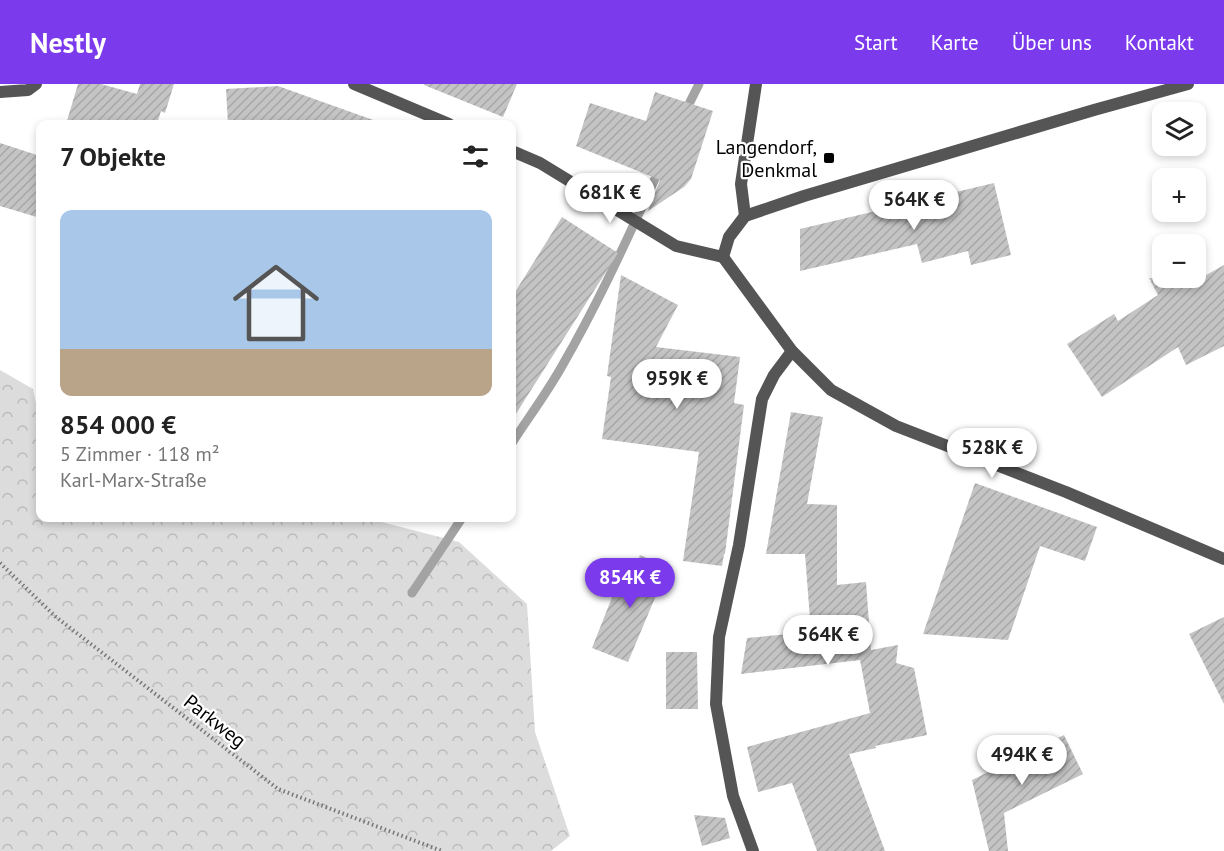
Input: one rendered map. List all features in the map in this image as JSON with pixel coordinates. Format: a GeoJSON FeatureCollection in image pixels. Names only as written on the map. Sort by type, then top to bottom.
{"type":"FeatureCollection","features":[{"type":"Feature","properties":{"kind":"street"},"geometry":{"type":"LineString","coordinates":[[0,92],[28,90],[36,84]]}},
{"type":"Feature","properties":{"kind":"street"},"geometry":{"type":"LineString","coordinates":[[354,84],[440,120]]}},
{"type":"Feature","properties":{"kind":"street"},"geometry":{"type":"LineString","coordinates":[[745,216],[741,184],[756,84]]}},
{"type":"Feature","properties":{"kind":"street"},"geometry":{"type":"LineString","coordinates":[[723,257],[729,237],[745,216],[804,196],[1188,84]]}},
{"type":"Feature","properties":{"kind":"street"},"geometry":{"type":"LineString","coordinates":[[516,153],[540,163],[676,246],[723,257],[792,351],[831,390],[896,426],[1066,492],[1224,560]]}},
{"type":"Feature","properties":{"kind":"street"},"geometry":{"type":"LineString","coordinates":[[753,851],[733,796],[716,704],[719,637],[739,546],[762,399],[774,375],[792,351]]}},
{"type":"Feature","properties":{"kind":"path","name":"Parkweg"},"geometry":{"type":"LineString","coordinates":[[0,563],[56,617],[278,789],[442,851]]}},
{"type":"Feature","properties":{"kind":"green space"},"geometry":{"type":"Polygon","coordinates":[[[0,370],[33,389],[36,403],[36,522],[382,522],[459,542],[527,604],[535,732],[570,836],[551,851],[0,851],[0,370]]]}},
{"type":"Feature","properties":{"kind":"building"},"geometry":{"type":"Polygon","coordinates":[[[78,84],[101,84],[137,94],[140,84],[174,84],[165,113],[161,111],[158,120],[67,120],[78,84]]]}},
{"type":"Feature","properties":{"kind":"building"},"geometry":{"type":"Polygon","coordinates":[[[424,84],[517,84],[503,117],[424,84]]]}},
{"type":"Feature","properties":{"kind":"building"},"geometry":{"type":"Polygon","coordinates":[[[278,86],[373,120],[228,120],[226,89],[278,86]]]}},
{"type":"Feature","properties":{"kind":"building"},"geometry":{"type":"Polygon","coordinates":[[[655,92],[713,111],[691,179],[684,187],[648,211],[660,180],[576,146],[590,103],[646,121],[655,92]]]}},
{"type":"Feature","properties":{"kind":"building"},"geometry":{"type":"Polygon","coordinates":[[[0,143],[36,155],[36,217],[0,206],[0,143]]]}},
{"type":"Feature","properties":{"kind":"building"},"geometry":{"type":"Polygon","coordinates":[[[994,183],[1011,255],[971,265],[968,251],[922,263],[917,244],[800,271],[800,229],[994,183]]]}},
{"type":"Feature","properties":{"kind":"building"},"geometry":{"type":"Polygon","coordinates":[[[562,217],[618,253],[516,414],[516,291],[562,217]]]}},
{"type":"Feature","properties":{"kind":"building"},"geometry":{"type":"Polygon","coordinates":[[[1224,265],[1224,346],[1186,365],[1178,347],[1102,397],[1067,344],[1114,314],[1118,321],[1158,295],[1154,288],[1206,288],[1206,275],[1224,265]]]}},
{"type":"Feature","properties":{"kind":"building"},"geometry":{"type":"Polygon","coordinates":[[[621,275],[678,305],[656,347],[740,357],[734,403],[744,405],[722,566],[683,561],[699,452],[602,439],[611,377],[607,376],[621,275]]]}},
{"type":"Feature","properties":{"kind":"building"},"geometry":{"type":"Polygon","coordinates":[[[791,412],[823,417],[807,504],[837,505],[837,585],[866,582],[871,650],[898,645],[896,663],[914,668],[927,735],[849,754],[885,851],[817,851],[792,783],[758,792],[747,747],[870,713],[860,660],[741,674],[747,638],[811,632],[805,554],[766,554],[791,412]]]}},
{"type":"Feature","properties":{"kind":"building"},"geometry":{"type":"Polygon","coordinates":[[[975,483],[1097,527],[1085,561],[1040,546],[1008,640],[923,634],[975,483]]]}},
{"type":"Feature","properties":{"kind":"building"},"geometry":{"type":"Polygon","coordinates":[[[640,555],[668,567],[628,662],[592,648],[624,567],[634,570],[640,555]]]}},
{"type":"Feature","properties":{"kind":"building"},"geometry":{"type":"Polygon","coordinates":[[[1224,617],[1224,704],[1189,634],[1224,617]]]}},
{"type":"Feature","properties":{"kind":"building"},"geometry":{"type":"Polygon","coordinates":[[[666,652],[697,652],[698,709],[666,709],[666,652]]]}},
{"type":"Feature","properties":{"kind":"building"},"geometry":{"type":"Polygon","coordinates":[[[1064,735],[1083,774],[1004,813],[1008,851],[989,851],[972,780],[1064,735]]]}},
{"type":"Feature","properties":{"kind":"building"},"geometry":{"type":"Polygon","coordinates":[[[694,815],[725,818],[730,838],[702,846],[694,815]]]}},
{"type":"Feature","properties":{"kind":"waterway"},"geometry":{"type":"LineString","coordinates":[[684,114],[699,84]]}},
{"type":"Feature","properties":{"kind":"waterway"},"geometry":{"type":"LineString","coordinates":[[516,437],[576,342],[660,168]]}},
{"type":"Feature","properties":{"kind":"waterway"},"geometry":{"type":"LineString","coordinates":[[412,593],[459,522]]}},
{"type":"Feature","properties":{"kind":"place","name":"Langendorf, Denkmal"},"geometry":{"type":"Point","coordinates":[829,158]}}]}
